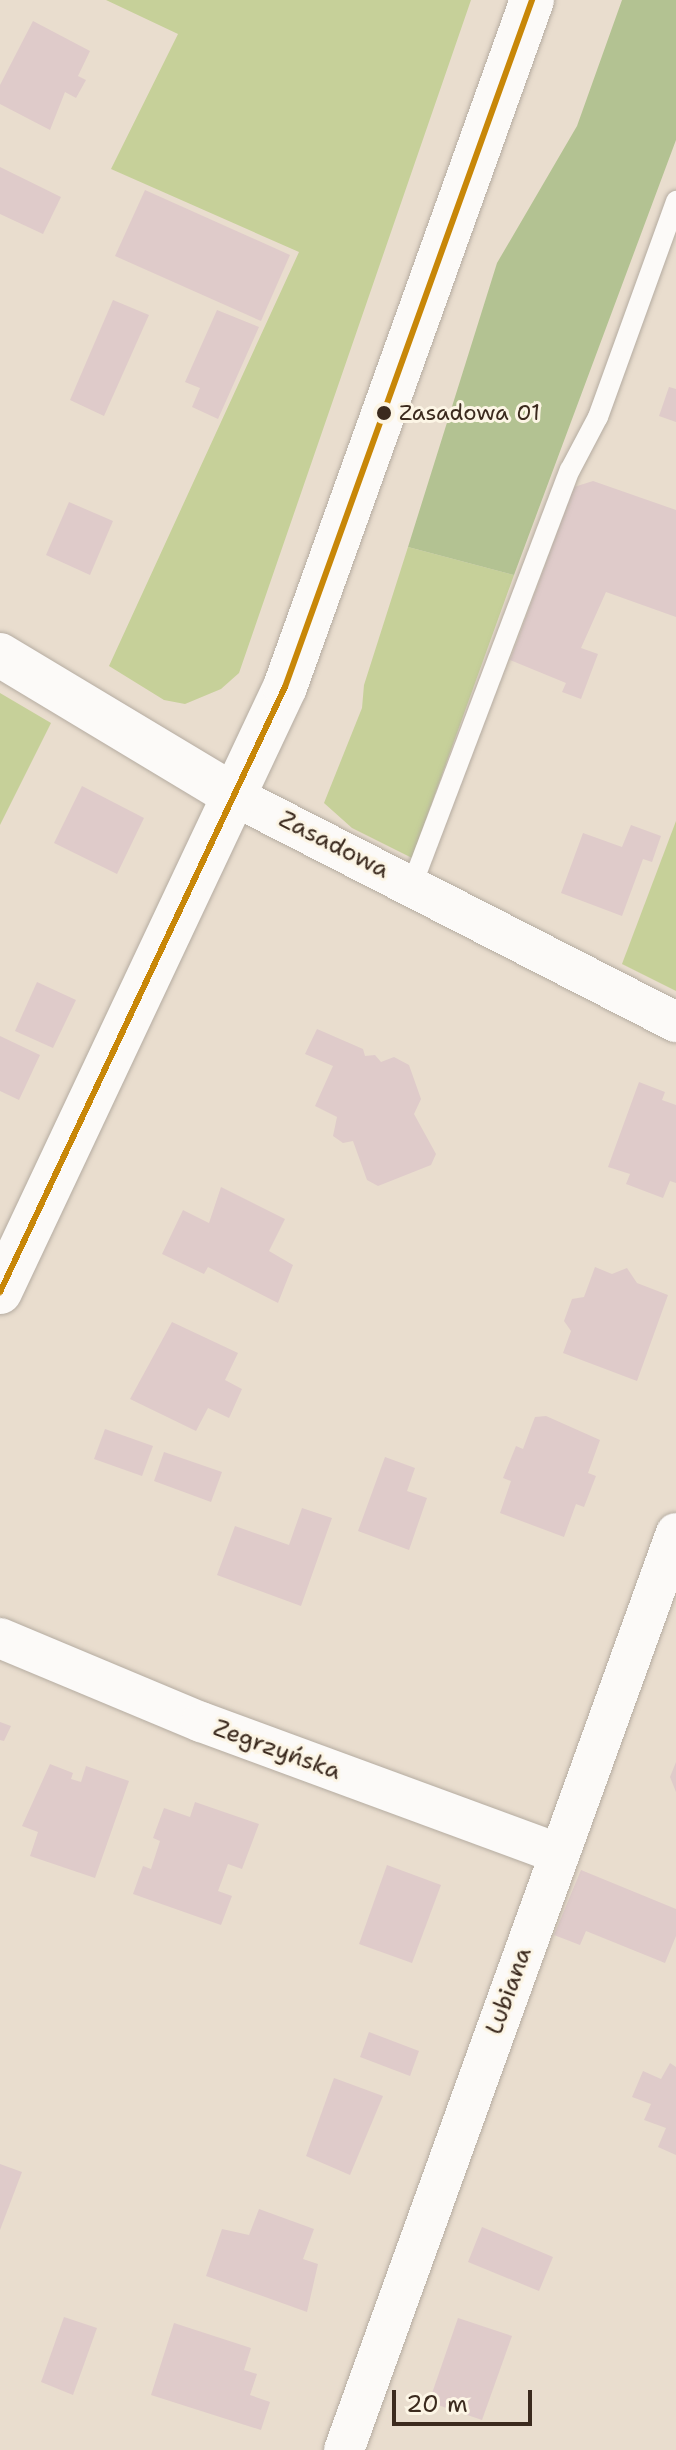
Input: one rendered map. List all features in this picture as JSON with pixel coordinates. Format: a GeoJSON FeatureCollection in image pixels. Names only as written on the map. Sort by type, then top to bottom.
{"type":"FeatureCollection","features":[{"type":"Feature","properties":{"kind":"street"},"geometry":{"type":"LineString","coordinates":[[0,1292],[236,797],[285,687],[370,464],[532,0]]}},
{"type":"Feature","properties":{"kind":"street","name":"Zasadowa"},"geometry":{"type":"LineString","coordinates":[[0,655],[236,797],[676,1022]]}},
{"type":"Feature","properties":{"kind":"street","name":"Lubiana"},"geometry":{"type":"LineString","coordinates":[[344,2450],[676,1533]]}},
{"type":"Feature","properties":{"kind":"street","name":"Zegrzyńska"},"geometry":{"type":"LineString","coordinates":[[0,1638],[201,1722],[558,1853]]}},
{"type":"Feature","properties":{"kind":"lane"},"geometry":{"type":"LineString","coordinates":[[412,885],[570,470],[598,417],[676,201]]}},
{"type":"Feature","properties":{"kind":"green space"},"geometry":{"type":"Polygon","coordinates":[[[106,0],[471,0],[239,673],[221,689],[185,704],[164,700],[109,666],[299,252],[111,169],[178,34],[106,0]]]}},
{"type":"Feature","properties":{"kind":"green space"},"geometry":{"type":"Polygon","coordinates":[[[622,0],[676,0],[676,140],[514,575],[408,547],[497,263],[577,126],[622,0]]]}},
{"type":"Feature","properties":{"kind":"green space"},"geometry":{"type":"Polygon","coordinates":[[[408,547],[514,575],[412,858],[352,828],[324,803],[362,708],[364,685],[408,547]]]}},
{"type":"Feature","properties":{"kind":"green space"},"geometry":{"type":"Polygon","coordinates":[[[0,693],[51,723],[0,825],[0,693]]]}},
{"type":"Feature","properties":{"kind":"green space"},"geometry":{"type":"Polygon","coordinates":[[[676,821],[676,991],[622,964],[676,821]]]}},
{"type":"Feature","properties":{"kind":"building"},"geometry":{"type":"Polygon","coordinates":[[[33,21],[90,51],[78,76],[86,80],[76,98],[65,92],[50,130],[0,104],[0,85],[33,21]]]}},
{"type":"Feature","properties":{"kind":"building"},"geometry":{"type":"Polygon","coordinates":[[[0,167],[61,197],[43,234],[0,214],[0,167]]]}},
{"type":"Feature","properties":{"kind":"building"},"geometry":{"type":"Polygon","coordinates":[[[145,190],[290,255],[261,321],[115,256],[145,190]]]}},
{"type":"Feature","properties":{"kind":"building"},"geometry":{"type":"Polygon","coordinates":[[[113,300],[149,315],[104,416],[70,400],[113,300]]]}},
{"type":"Feature","properties":{"kind":"building"},"geometry":{"type":"Polygon","coordinates":[[[217,310],[259,327],[218,419],[192,407],[200,388],[185,382],[217,310]]]}},
{"type":"Feature","properties":{"kind":"building"},"geometry":{"type":"Polygon","coordinates":[[[669,387],[676,389],[676,422],[659,416],[669,387]]]}},
{"type":"Feature","properties":{"kind":"building"},"geometry":{"type":"Polygon","coordinates":[[[593,481],[676,510],[676,617],[606,592],[581,648],[598,654],[581,699],[562,692],[566,683],[510,660],[574,487],[593,481]]]}},
{"type":"Feature","properties":{"kind":"building"},"geometry":{"type":"Polygon","coordinates":[[[69,502],[113,521],[90,575],[46,555],[69,502]]]}},
{"type":"Feature","properties":{"kind":"building"},"geometry":{"type":"Polygon","coordinates":[[[82,786],[144,818],[117,874],[54,843],[82,786]]]}},
{"type":"Feature","properties":{"kind":"building"},"geometry":{"type":"Polygon","coordinates":[[[631,825],[661,836],[652,862],[643,859],[622,916],[561,893],[583,833],[622,847],[631,825]]]}},
{"type":"Feature","properties":{"kind":"building"},"geometry":{"type":"Polygon","coordinates":[[[37,982],[76,1000],[53,1048],[15,1031],[37,982]]]}},
{"type":"Feature","properties":{"kind":"building"},"geometry":{"type":"Polygon","coordinates":[[[317,1029],[363,1049],[365,1056],[375,1055],[381,1062],[394,1057],[409,1065],[421,1099],[414,1114],[436,1154],[431,1165],[378,1186],[367,1180],[353,1141],[343,1143],[333,1136],[337,1117],[315,1106],[333,1066],[305,1054],[317,1029]]]}},
{"type":"Feature","properties":{"kind":"building"},"geometry":{"type":"Polygon","coordinates":[[[0,1036],[40,1055],[19,1100],[0,1091],[0,1036]]]}},
{"type":"Feature","properties":{"kind":"building"},"geometry":{"type":"Polygon","coordinates":[[[639,1082],[665,1092],[662,1100],[676,1105],[676,1183],[670,1181],[663,1198],[626,1184],[630,1174],[608,1167],[639,1082]]]}},
{"type":"Feature","properties":{"kind":"building"},"geometry":{"type":"Polygon","coordinates":[[[221,1187],[285,1219],[269,1251],[293,1265],[278,1303],[208,1267],[204,1274],[162,1254],[183,1210],[209,1223],[221,1187]]]}},
{"type":"Feature","properties":{"kind":"building"},"geometry":{"type":"Polygon","coordinates":[[[595,1267],[612,1274],[627,1268],[637,1283],[668,1295],[637,1381],[563,1353],[571,1331],[564,1321],[572,1299],[584,1297],[595,1267]]]}},
{"type":"Feature","properties":{"kind":"building"},"geometry":{"type":"Polygon","coordinates":[[[172,1322],[238,1353],[225,1380],[242,1389],[229,1418],[208,1408],[196,1431],[130,1399],[172,1322]]]}},
{"type":"Feature","properties":{"kind":"building"},"geometry":{"type":"Polygon","coordinates":[[[546,1416],[600,1440],[588,1473],[596,1476],[584,1507],[576,1504],[564,1537],[500,1513],[511,1481],[503,1478],[516,1446],[523,1449],[535,1417],[546,1416]]]}},
{"type":"Feature","properties":{"kind":"building"},"geometry":{"type":"Polygon","coordinates":[[[105,1429],[153,1446],[142,1476],[94,1459],[105,1429]]]}},
{"type":"Feature","properties":{"kind":"building"},"geometry":{"type":"Polygon","coordinates":[[[164,1452],[222,1472],[211,1502],[154,1481],[164,1452]]]}},
{"type":"Feature","properties":{"kind":"building"},"geometry":{"type":"Polygon","coordinates":[[[385,1457],[415,1468],[407,1491],[427,1498],[409,1550],[358,1531],[385,1457]]]}},
{"type":"Feature","properties":{"kind":"building"},"geometry":{"type":"Polygon","coordinates":[[[302,1508],[332,1518],[301,1606],[217,1575],[235,1526],[289,1545],[302,1508]]]}},
{"type":"Feature","properties":{"kind":"building"},"geometry":{"type":"Polygon","coordinates":[[[0,1722],[11,1726],[4,1741],[0,1740],[0,1722]]]}},
{"type":"Feature","properties":{"kind":"building"},"geometry":{"type":"Polygon","coordinates":[[[676,1762],[676,1792],[670,1777],[676,1762]]]}},
{"type":"Feature","properties":{"kind":"building"},"geometry":{"type":"Polygon","coordinates":[[[50,1764],[73,1773],[71,1779],[81,1782],[86,1766],[129,1781],[95,1878],[30,1856],[38,1832],[22,1826],[50,1764]]]}},
{"type":"Feature","properties":{"kind":"building"},"geometry":{"type":"Polygon","coordinates":[[[195,1802],[259,1824],[242,1869],[228,1864],[218,1891],[232,1896],[221,1925],[133,1894],[143,1866],[151,1869],[160,1841],[153,1838],[164,1808],[190,1817],[195,1802]]]}},
{"type":"Feature","properties":{"kind":"building"},"geometry":{"type":"Polygon","coordinates":[[[387,1865],[441,1885],[412,1963],[359,1944],[387,1865]]]}},
{"type":"Feature","properties":{"kind":"building"},"geometry":{"type":"Polygon","coordinates":[[[581,1870],[676,1909],[676,1936],[665,1963],[586,1931],[580,1945],[554,1935],[581,1870]]]}},
{"type":"Feature","properties":{"kind":"building"},"geometry":{"type":"Polygon","coordinates":[[[369,2032],[419,2051],[410,2076],[360,2057],[369,2032]]]}},
{"type":"Feature","properties":{"kind":"building"},"geometry":{"type":"Polygon","coordinates":[[[670,2063],[676,2067],[676,2155],[658,2147],[666,2128],[644,2120],[651,2104],[632,2097],[643,2071],[661,2079],[670,2063]]]}},
{"type":"Feature","properties":{"kind":"building"},"geometry":{"type":"Polygon","coordinates":[[[334,2078],[383,2096],[350,2175],[306,2156],[334,2078]]]}},
{"type":"Feature","properties":{"kind":"building"},"geometry":{"type":"Polygon","coordinates":[[[0,2164],[22,2172],[0,2230],[0,2164]]]}},
{"type":"Feature","properties":{"kind":"building"},"geometry":{"type":"Polygon","coordinates":[[[259,2209],[314,2229],[303,2259],[318,2264],[307,2312],[206,2276],[222,2229],[249,2235],[259,2209]]]}},
{"type":"Feature","properties":{"kind":"building"},"geometry":{"type":"Polygon","coordinates":[[[482,2227],[553,2257],[539,2291],[468,2262],[482,2227]]]}},
{"type":"Feature","properties":{"kind":"building"},"geometry":{"type":"Polygon","coordinates":[[[64,2317],[97,2328],[73,2395],[41,2382],[64,2317]]]}},
{"type":"Feature","properties":{"kind":"building"},"geometry":{"type":"Polygon","coordinates":[[[458,2318],[512,2336],[482,2420],[429,2402],[458,2318]]]}},
{"type":"Feature","properties":{"kind":"building"},"geometry":{"type":"Polygon","coordinates":[[[174,2323],[251,2348],[244,2370],[257,2374],[250,2395],[270,2402],[261,2430],[151,2395],[174,2323]]]}},
{"type":"Feature","properties":{"kind":"transit line"},"geometry":{"type":"LineString","coordinates":[[0,1292],[285,687],[532,0]]}},
{"type":"Feature","properties":{"kind":"place","name":"Zasadowa 01"},"geometry":{"type":"Point","coordinates":[384,413]}}]}
